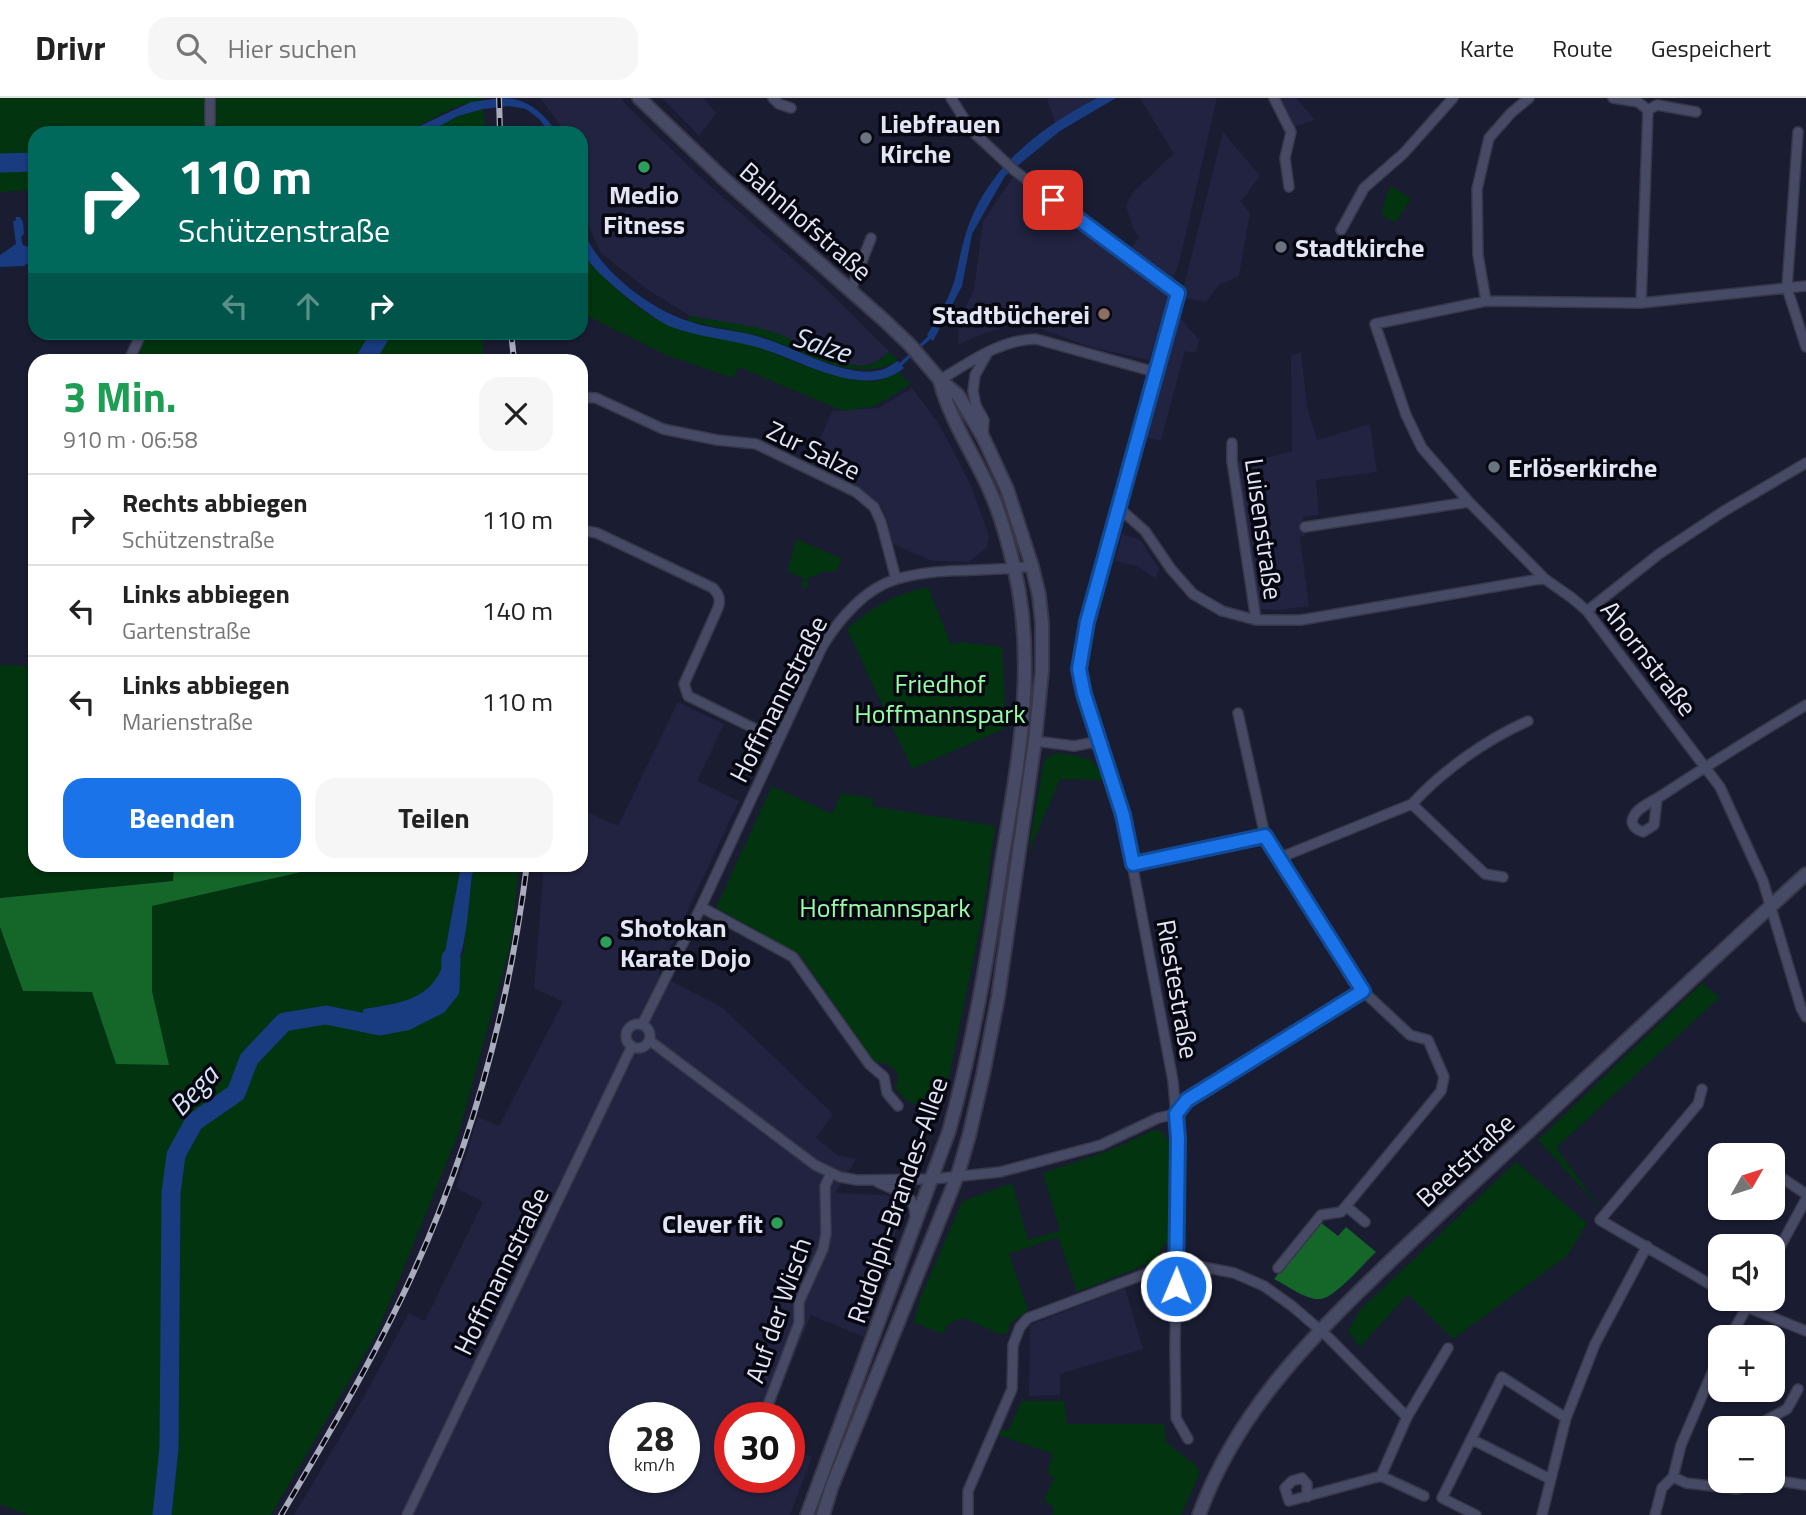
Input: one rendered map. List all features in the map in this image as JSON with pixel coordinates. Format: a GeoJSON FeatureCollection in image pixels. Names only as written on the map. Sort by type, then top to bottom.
{"type":"FeatureCollection","features":[{"type":"Feature","properties":{"kind":"main road","name":"Bahnhofstraße"},"geometry":{"type":"LineString","coordinates":[[639,98],[685,144],[910,345],[940,380]]}},
{"type":"Feature","properties":{"kind":"main road","name":"Rudolph-Brandes-Allee"},"geometry":{"type":"LineString","coordinates":[[823,1515],[832,1486],[958,1174],[983,1075],[998,997],[1035,741],[1042,671],[1042,635],[1039,595],[1032,566],[1007,488],[983,437],[958,396],[940,380]]}},
{"type":"Feature","properties":{"kind":"main road","name":"Rudolph-Brandes-Allee"},"geometry":{"type":"LineString","coordinates":[[807,1515],[933,1179],[962,1085],[993,919],[1018,757],[1026,679],[1024,634],[1015,569],[990,492],[951,416],[940,380]]}},
{"type":"Feature","properties":{"kind":"main road","name":"Beetstraße"},"geometry":{"type":"LineString","coordinates":[[1199,1515],[1218,1469],[1246,1422],[1281,1373],[1319,1329],[1413,1238],[1806,874]]}},
{"type":"Feature","properties":{"kind":"street"},"geometry":{"type":"LineString","coordinates":[[210,98],[210,126]]}},
{"type":"Feature","properties":{"kind":"street"},"geometry":{"type":"LineString","coordinates":[[773,98],[779,104],[791,108]]}},
{"type":"Feature","properties":{"kind":"street","name":"Riestestraße"},"geometry":{"type":"LineString","coordinates":[[951,98],[972,131],[1002,160],[1178,293],[1087,622],[1079,669],[1084,694],[1123,815],[1173,1081],[1176,1114],[1176,1418],[1188,1439]]}},
{"type":"Feature","properties":{"kind":"street"},"geometry":{"type":"LineString","coordinates":[[1275,98],[1291,132],[1285,158],[1289,187]]}},
{"type":"Feature","properties":{"kind":"street"},"geometry":{"type":"LineString","coordinates":[[1341,230],[1364,188],[1404,152],[1453,98]]}},
{"type":"Feature","properties":{"kind":"street"},"geometry":{"type":"LineString","coordinates":[[1529,98],[1511,113],[1489,138],[1478,189],[1478,255],[1486,301],[1641,303],[1806,286]]}},
{"type":"Feature","properties":{"kind":"street"},"geometry":{"type":"LineString","coordinates":[[1613,98],[1638,102],[1648,110]]}},
{"type":"Feature","properties":{"kind":"street"},"geometry":{"type":"LineString","coordinates":[[1648,110],[1657,105],[1696,112]]}},
{"type":"Feature","properties":{"kind":"street"},"geometry":{"type":"LineString","coordinates":[[1641,303],[1648,110]]}},
{"type":"Feature","properties":{"kind":"street"},"geometry":{"type":"LineString","coordinates":[[1798,131],[1787,288],[1806,347]]}},
{"type":"Feature","properties":{"kind":"street"},"geometry":{"type":"LineString","coordinates":[[851,290],[871,238]]}},
{"type":"Feature","properties":{"kind":"street","name":"Ahornstraße"},"geometry":{"type":"LineString","coordinates":[[1486,301],[1375,324],[1413,432],[1422,448],[1469,502],[1545,579],[1587,611],[1706,766],[1735,816],[1763,881],[1806,1017]]}},
{"type":"Feature","properties":{"kind":"street"},"geometry":{"type":"LineString","coordinates":[[940,380],[989,351],[1022,340],[1035,340],[1155,372]]}},
{"type":"Feature","properties":{"kind":"street"},"geometry":{"type":"LineString","coordinates":[[983,437],[984,420],[976,406],[973,390],[975,375],[989,351]]}},
{"type":"Feature","properties":{"kind":"street","name":"Zur Salze"},"geometry":{"type":"LineString","coordinates":[[588,397],[596,398],[663,429],[717,440],[757,444],[856,492],[874,507],[896,579]]}},
{"type":"Feature","properties":{"kind":"street","name":"Luisenstraße"},"geometry":{"type":"LineString","coordinates":[[1232,443],[1232,461],[1256,620]]}},
{"type":"Feature","properties":{"kind":"street"},"geometry":{"type":"LineString","coordinates":[[1587,611],[1668,548],[1755,491],[1806,463]]}},
{"type":"Feature","properties":{"kind":"street"},"geometry":{"type":"LineString","coordinates":[[1305,527],[1469,502]]}},
{"type":"Feature","properties":{"kind":"street"},"geometry":{"type":"LineString","coordinates":[[1119,508],[1145,531],[1171,569],[1193,594],[1222,611],[1256,620],[1301,620],[1506,583],[1545,579]]}},
{"type":"Feature","properties":{"kind":"street"},"geometry":{"type":"LineString","coordinates":[[588,531],[597,533],[713,588],[719,594],[718,608],[684,684],[688,696],[778,740]]}},
{"type":"Feature","properties":{"kind":"street","name":"Hoffmannstraße"},"geometry":{"type":"LineString","coordinates":[[642,1025],[833,629],[855,605],[896,579],[931,573],[1032,566]]}},
{"type":"Feature","properties":{"kind":"street"},"geometry":{"type":"LineString","coordinates":[[1657,799],[1806,705]]}},
{"type":"Feature","properties":{"kind":"street"},"geometry":{"type":"LineString","coordinates":[[1238,713],[1265,836],[1363,991],[1410,1035],[1428,1040],[1441,1065],[1444,1084],[1341,1212],[1321,1215],[1278,1268]]}},
{"type":"Feature","properties":{"kind":"street"},"geometry":{"type":"LineString","coordinates":[[1279,858],[1412,804],[1426,789],[1498,734],[1528,721]]}},
{"type":"Feature","properties":{"kind":"street"},"geometry":{"type":"LineString","coordinates":[[1035,741],[1074,746],[1100,741]]}},
{"type":"Feature","properties":{"kind":"street"},"geometry":{"type":"LineString","coordinates":[[1412,804],[1485,874],[1503,877]]}},
{"type":"Feature","properties":{"kind":"street"},"geometry":{"type":"LineString","coordinates":[[1133,864],[1265,836]]}},
{"type":"Feature","properties":{"kind":"street"},"geometry":{"type":"LineString","coordinates":[[701,907],[793,957],[869,1065],[884,1077],[887,1093],[898,1106]]}},
{"type":"Feature","properties":{"kind":"street"},"geometry":{"type":"LineString","coordinates":[[649,1040],[767,1130],[831,1173],[857,1180],[933,1179],[958,1174],[1000,1172],[1101,1145],[1158,1118],[1176,1114],[1187,1100],[1363,991]]}},
{"type":"Feature","properties":{"kind":"street"},"geometry":{"type":"LineString","coordinates":[[642,1025],[649,1031],[649,1040],[642,1047],[632,1046],[627,1040],[627,1031],[633,1026],[642,1025]]}},
{"type":"Feature","properties":{"kind":"street","name":"Hoffmannstraße"},"geometry":{"type":"LineString","coordinates":[[407,1515],[632,1046]]}},
{"type":"Feature","properties":{"kind":"street"},"geometry":{"type":"LineString","coordinates":[[1702,1089],[1698,1104],[1600,1220],[1708,1283]]}},
{"type":"Feature","properties":{"kind":"street","name":"Auf der Wisch"},"geometry":{"type":"LineString","coordinates":[[769,1402],[799,1323],[799,1302],[823,1250],[826,1234],[825,1186],[831,1173]]}},
{"type":"Feature","properties":{"kind":"street"},"geometry":{"type":"LineString","coordinates":[[875,1180],[908,1196],[914,1202],[917,1223]]}},
{"type":"Feature","properties":{"kind":"street"},"geometry":{"type":"LineString","coordinates":[[1785,1181],[1806,1196],[1785,1237]]}},
{"type":"Feature","properties":{"kind":"street"},"geometry":{"type":"LineString","coordinates":[[1346,1206],[1365,1222]]}},
{"type":"Feature","properties":{"kind":"street"},"geometry":{"type":"LineString","coordinates":[[1542,1515],[1566,1418],[1595,1344],[1647,1246]]}},
{"type":"Feature","properties":{"kind":"street"},"geometry":{"type":"LineString","coordinates":[[968,1515],[968,1491],[1012,1389],[1013,1345],[1020,1327],[1028,1318],[1177,1262],[1234,1273],[1264,1286],[1319,1329],[1407,1418]]}},
{"type":"Feature","properties":{"kind":"street"},"geometry":{"type":"LineString","coordinates":[[1766,1311],[1806,1331]]}},
{"type":"Feature","properties":{"kind":"street"},"geometry":{"type":"LineString","coordinates":[[1381,1476],[1407,1418],[1448,1348]]}},
{"type":"Feature","properties":{"kind":"street"},"geometry":{"type":"LineString","coordinates":[[1476,1515],[1442,1498],[1502,1377],[1566,1418]]}},
{"type":"Feature","properties":{"kind":"street"},"geometry":{"type":"LineString","coordinates":[[1655,1515],[1662,1488],[1673,1477],[1681,1445],[1708,1382]]}},
{"type":"Feature","properties":{"kind":"street"},"geometry":{"type":"LineString","coordinates":[[1774,1416],[1787,1409],[1798,1389]]}},
{"type":"Feature","properties":{"kind":"street"},"geometry":{"type":"LineString","coordinates":[[1471,1439],[1550,1479]]}},
{"type":"Feature","properties":{"kind":"street"},"geometry":{"type":"LineString","coordinates":[[1307,1497],[1381,1476],[1424,1496]]}},
{"type":"Feature","properties":{"kind":"street"},"geometry":{"type":"LineString","coordinates":[[1673,1477],[1686,1483],[1708,1486]]}},
{"type":"Feature","properties":{"kind":"street"},"geometry":{"type":"LineString","coordinates":[[1785,1482],[1806,1485]]}},
{"type":"Feature","properties":{"kind":"shaded area"},"geometry":{"type":"Polygon","coordinates":[[[540,98],[621,98],[698,175],[822,285],[890,352],[874,363],[863,366],[848,364],[750,327],[690,316],[648,290],[601,253],[588,225],[588,126],[561,126],[540,98]]]}},
{"type":"Feature","properties":{"kind":"shaded area"},"geometry":{"type":"Polygon","coordinates":[[[662,98],[703,98],[716,113],[699,136],[662,98]]]}},
{"type":"Feature","properties":{"kind":"shaded area"},"geometry":{"type":"Polygon","coordinates":[[[1047,98],[1097,98],[1055,123],[1047,98]]]}},
{"type":"Feature","properties":{"kind":"shaded area"},"geometry":{"type":"Polygon","coordinates":[[[1140,98],[1217,98],[1181,255],[1149,360],[1090,347],[1042,329],[1008,326],[958,345],[959,321],[974,289],[983,222],[1013,177],[1025,173],[1128,252],[1139,237],[1126,206],[1134,191],[1174,154],[1140,98]]]}},
{"type":"Feature","properties":{"kind":"shaded area"},"geometry":{"type":"Polygon","coordinates":[[[1276,98],[1296,98],[1315,120],[1290,128],[1276,98]]]}},
{"type":"Feature","properties":{"kind":"shaded area"},"geometry":{"type":"Polygon","coordinates":[[[1223,132],[1260,176],[1241,201],[1250,213],[1239,276],[1219,285],[1206,302],[1181,297],[1223,132]]]}},
{"type":"Feature","properties":{"kind":"shaded area"},"geometry":{"type":"Polygon","coordinates":[[[1177,317],[1199,340],[1196,353],[1185,351],[1161,440],[1146,438],[1177,317]]]}},
{"type":"Feature","properties":{"kind":"shaded area"},"geometry":{"type":"Polygon","coordinates":[[[1301,352],[1307,407],[1317,440],[1370,424],[1377,472],[1316,480],[1319,515],[1303,517],[1305,536],[1300,537],[1309,606],[1279,610],[1257,609],[1236,462],[1292,451],[1291,355],[1301,352]]]}},
{"type":"Feature","properties":{"kind":"shaded area"},"geometry":{"type":"Polygon","coordinates":[[[912,388],[936,420],[953,450],[972,488],[989,536],[987,547],[969,562],[932,561],[893,544],[888,522],[875,500],[855,486],[810,463],[832,411],[879,408],[912,388]]]}},
{"type":"Feature","properties":{"kind":"shaded area"},"geometry":{"type":"Polygon","coordinates":[[[1122,534],[1140,540],[1159,568],[1156,579],[1137,566],[1115,561],[1122,534]]]}},
{"type":"Feature","properties":{"kind":"shaded area"},"geometry":{"type":"Polygon","coordinates":[[[678,702],[724,724],[697,781],[739,801],[658,974],[723,1008],[833,1114],[816,1137],[837,1155],[856,1159],[835,1193],[886,1195],[903,1205],[905,1212],[891,1244],[864,1337],[811,1315],[775,1402],[714,1402],[714,1493],[798,1493],[790,1515],[294,1515],[361,1402],[409,1313],[425,1321],[483,1202],[456,1188],[478,1117],[499,1126],[563,1002],[534,988],[543,872],[588,872],[588,812],[618,826],[678,702]]]}},
{"type":"Feature","properties":{"kind":"shaded area"},"geometry":{"type":"Polygon","coordinates":[[[1125,1288],[1143,1349],[1060,1374],[1060,1395],[1029,1396],[1030,1325],[1125,1288]]]}},
{"type":"Feature","properties":{"kind":"shaded area"},"geometry":{"type":"Polygon","coordinates":[[[805,1454],[812,1457],[805,1475],[805,1454]]]}},
{"type":"Feature","properties":{"kind":"green space"},"geometry":{"type":"Polygon","coordinates":[[[0,98],[481,98],[482,101],[452,109],[418,126],[28,126],[28,155],[0,156],[0,98]]]}},
{"type":"Feature","properties":{"kind":"green space"},"geometry":{"type":"Polygon","coordinates":[[[483,109],[485,126],[440,126],[458,116],[483,109]]]}},
{"type":"Feature","properties":{"kind":"green space"},"geometry":{"type":"Polygon","coordinates":[[[28,169],[28,190],[0,192],[0,170],[28,169]]]}},
{"type":"Feature","properties":{"kind":"green space"},"geometry":{"type":"Polygon","coordinates":[[[1390,186],[1411,198],[1395,223],[1381,214],[1390,186]]]}},
{"type":"Feature","properties":{"kind":"green space"},"geometry":{"type":"Polygon","coordinates":[[[588,262],[637,305],[658,320],[677,328],[737,341],[849,379],[874,381],[901,371],[900,374],[911,384],[875,406],[843,411],[739,367],[733,378],[666,355],[588,316],[588,262]]]}},
{"type":"Feature","properties":{"kind":"green space"},"geometry":{"type":"Polygon","coordinates":[[[690,316],[770,331],[847,364],[872,364],[890,352],[898,361],[880,368],[862,370],[844,367],[755,335],[687,321],[690,316]]]}},
{"type":"Feature","properties":{"kind":"green space"},"geometry":{"type":"Polygon","coordinates":[[[143,340],[482,340],[484,354],[137,354],[143,340]]]}},
{"type":"Feature","properties":{"kind":"green space"},"geometry":{"type":"Polygon","coordinates":[[[799,540],[842,559],[836,571],[822,572],[807,579],[808,587],[801,587],[804,579],[788,571],[795,542],[799,540]]]}},
{"type":"Feature","properties":{"kind":"green space","name":"Friedhof Hoffmannspark"},"geometry":{"type":"Polygon","coordinates":[[[928,587],[951,645],[959,642],[1002,647],[1006,728],[912,769],[847,629],[884,602],[928,587]]]}},
{"type":"Feature","properties":{"kind":"green space"},"geometry":{"type":"Polygon","coordinates":[[[0,665],[28,666],[28,872],[174,872],[173,881],[0,898],[0,665]]]}},
{"type":"Feature","properties":{"kind":"green space"},"geometry":{"type":"Polygon","coordinates":[[[1058,753],[1081,756],[1091,761],[1103,780],[1060,779],[1028,854],[1043,765],[1047,757],[1058,753]]]}},
{"type":"Feature","properties":{"kind":"green space","name":"Hoffmannspark"},"geometry":{"type":"Polygon","coordinates":[[[772,786],[832,814],[842,793],[875,799],[871,806],[995,826],[983,913],[944,1100],[932,1110],[908,1101],[894,1088],[898,1082],[897,1072],[889,1065],[874,1061],[799,954],[716,908],[772,786]]]}},
{"type":"Feature","properties":{"kind":"green space"},"geometry":{"type":"Polygon","coordinates":[[[174,872],[301,872],[152,906],[152,991],[169,1065],[116,1064],[92,992],[23,991],[0,927],[0,898],[173,881],[174,872]]]}},
{"type":"Feature","properties":{"kind":"green space"},"geometry":{"type":"Polygon","coordinates":[[[301,872],[460,872],[442,968],[436,979],[428,988],[410,999],[365,1009],[407,1015],[463,954],[474,872],[518,872],[511,943],[459,1132],[377,1333],[271,1515],[28,1515],[0,1504],[0,927],[23,991],[92,992],[116,1064],[168,1065],[152,991],[152,906],[301,872]]]}},
{"type":"Feature","properties":{"kind":"green space"},"geometry":{"type":"Polygon","coordinates":[[[1702,983],[1720,997],[1556,1148],[1602,1210],[1538,1140],[1702,983]]]}},
{"type":"Feature","properties":{"kind":"green space"},"geometry":{"type":"Polygon","coordinates":[[[1154,1130],[1161,1131],[1170,1142],[1168,1244],[1164,1245],[1159,1254],[1160,1259],[1077,1292],[1058,1237],[1009,1254],[1028,1310],[1010,1324],[1007,1334],[997,1333],[964,1318],[949,1323],[942,1334],[914,1322],[920,1299],[961,1204],[966,1200],[1012,1183],[1028,1240],[1060,1231],[1043,1173],[1108,1151],[1154,1130]]]}},
{"type":"Feature","properties":{"kind":"green space"},"geometry":{"type":"Polygon","coordinates":[[[1516,1162],[1587,1223],[1568,1255],[1453,1339],[1408,1294],[1360,1347],[1348,1331],[1360,1310],[1516,1162]]]}},
{"type":"Feature","properties":{"kind":"green space"},"geometry":{"type":"Polygon","coordinates":[[[1320,1222],[1338,1236],[1346,1227],[1376,1252],[1341,1287],[1326,1297],[1314,1299],[1274,1279],[1320,1222]]]}},
{"type":"Feature","properties":{"kind":"green space"},"geometry":{"type":"Polygon","coordinates":[[[1022,1401],[1064,1401],[1067,1424],[1164,1424],[1166,1442],[1200,1472],[1181,1515],[1052,1515],[1054,1508],[1044,1500],[1054,1477],[1047,1473],[1053,1454],[996,1434],[999,1428],[1008,1431],[1022,1401]]]}},
{"type":"Feature","properties":{"kind":"water"},"geometry":{"type":"Polygon","coordinates":[[[502,98],[519,101],[534,108],[552,126],[544,126],[526,109],[509,106],[458,116],[440,126],[420,126],[471,102],[502,98]]]}},
{"type":"Feature","properties":{"kind":"water"},"geometry":{"type":"Polygon","coordinates":[[[1097,98],[1116,98],[1060,131],[1005,176],[972,234],[962,286],[933,341],[927,335],[952,289],[964,240],[984,193],[998,173],[1033,139],[1097,98]]]}},
{"type":"Feature","properties":{"kind":"water"},"geometry":{"type":"Polygon","coordinates":[[[16,217],[20,217],[23,222],[24,234],[21,237],[23,245],[28,247],[28,265],[0,267],[0,255],[16,244],[13,222],[16,217]]]}},
{"type":"Feature","properties":{"kind":"water"},"geometry":{"type":"Polygon","coordinates":[[[588,240],[623,283],[672,315],[698,324],[756,336],[856,371],[884,369],[898,361],[904,368],[888,377],[853,379],[815,369],[763,349],[669,326],[634,303],[588,260],[588,240]]]}},
{"type":"Feature","properties":{"kind":"water"},"geometry":{"type":"Polygon","coordinates":[[[460,872],[474,872],[465,937],[453,973],[443,989],[429,1003],[409,1014],[360,1020],[364,1009],[410,999],[419,994],[436,979],[442,968],[460,872]]]}},
{"type":"Feature","properties":{"kind":"waterway","name":"Bega"},"geometry":{"type":"LineString","coordinates":[[0,163],[28,162]]}},
{"type":"Feature","properties":{"kind":"waterway","name":"Salze"},"geometry":{"type":"LineString","coordinates":[[899,366],[932,335]]}},
{"type":"Feature","properties":{"kind":"waterway","name":"Bega"},"geometry":{"type":"LineString","coordinates":[[369,354],[377,340]]}},
{"type":"Feature","properties":{"kind":"waterway","name":"Bega"},"geometry":{"type":"LineString","coordinates":[[162,1515],[169,1448],[171,1193],[176,1155],[194,1122],[236,1093],[249,1059],[284,1022],[326,1015],[380,1026],[406,1021],[438,1005],[450,990],[451,958]]}},
{"type":"Feature","properties":{"kind":"railway"},"geometry":{"type":"LineString","coordinates":[[499,98],[500,126]]}},
{"type":"Feature","properties":{"kind":"railway"},"geometry":{"type":"LineString","coordinates":[[512,340],[513,354]]}},
{"type":"Feature","properties":{"kind":"railway"},"geometry":{"type":"LineString","coordinates":[[281,1515],[379,1342],[409,1282],[451,1182],[498,1025],[510,972],[526,872]]}},
{"type":"Feature","properties":{"kind":"place","name":"Liebfrauen Kirche"},"geometry":{"type":"Point","coordinates":[866,138]}},
{"type":"Feature","properties":{"kind":"place","name":"Medio Fitness"},"geometry":{"type":"Point","coordinates":[644,167]}},
{"type":"Feature","properties":{"kind":"place","name":"Stadtkirche"},"geometry":{"type":"Point","coordinates":[1281,247]}},
{"type":"Feature","properties":{"kind":"place","name":"Stadtbücherei"},"geometry":{"type":"Point","coordinates":[1104,314]}},
{"type":"Feature","properties":{"kind":"place","name":"Erlöserkirche"},"geometry":{"type":"Point","coordinates":[1494,467]}},
{"type":"Feature","properties":{"kind":"place","name":"Shotokan Karate Dojo"},"geometry":{"type":"Point","coordinates":[606,942]}},
{"type":"Feature","properties":{"kind":"place","name":"Clever fit"},"geometry":{"type":"Point","coordinates":[777,1223]}},
{"type":"Feature","properties":{"kind":"route"},"geometry":{"type":"LineString","coordinates":[[1053,200],[1178,293],[1087,622],[1079,669],[1084,694],[1123,815],[1133,864],[1265,836],[1363,991],[1187,1100],[1176,1114],[1176,1286]]}}]}
